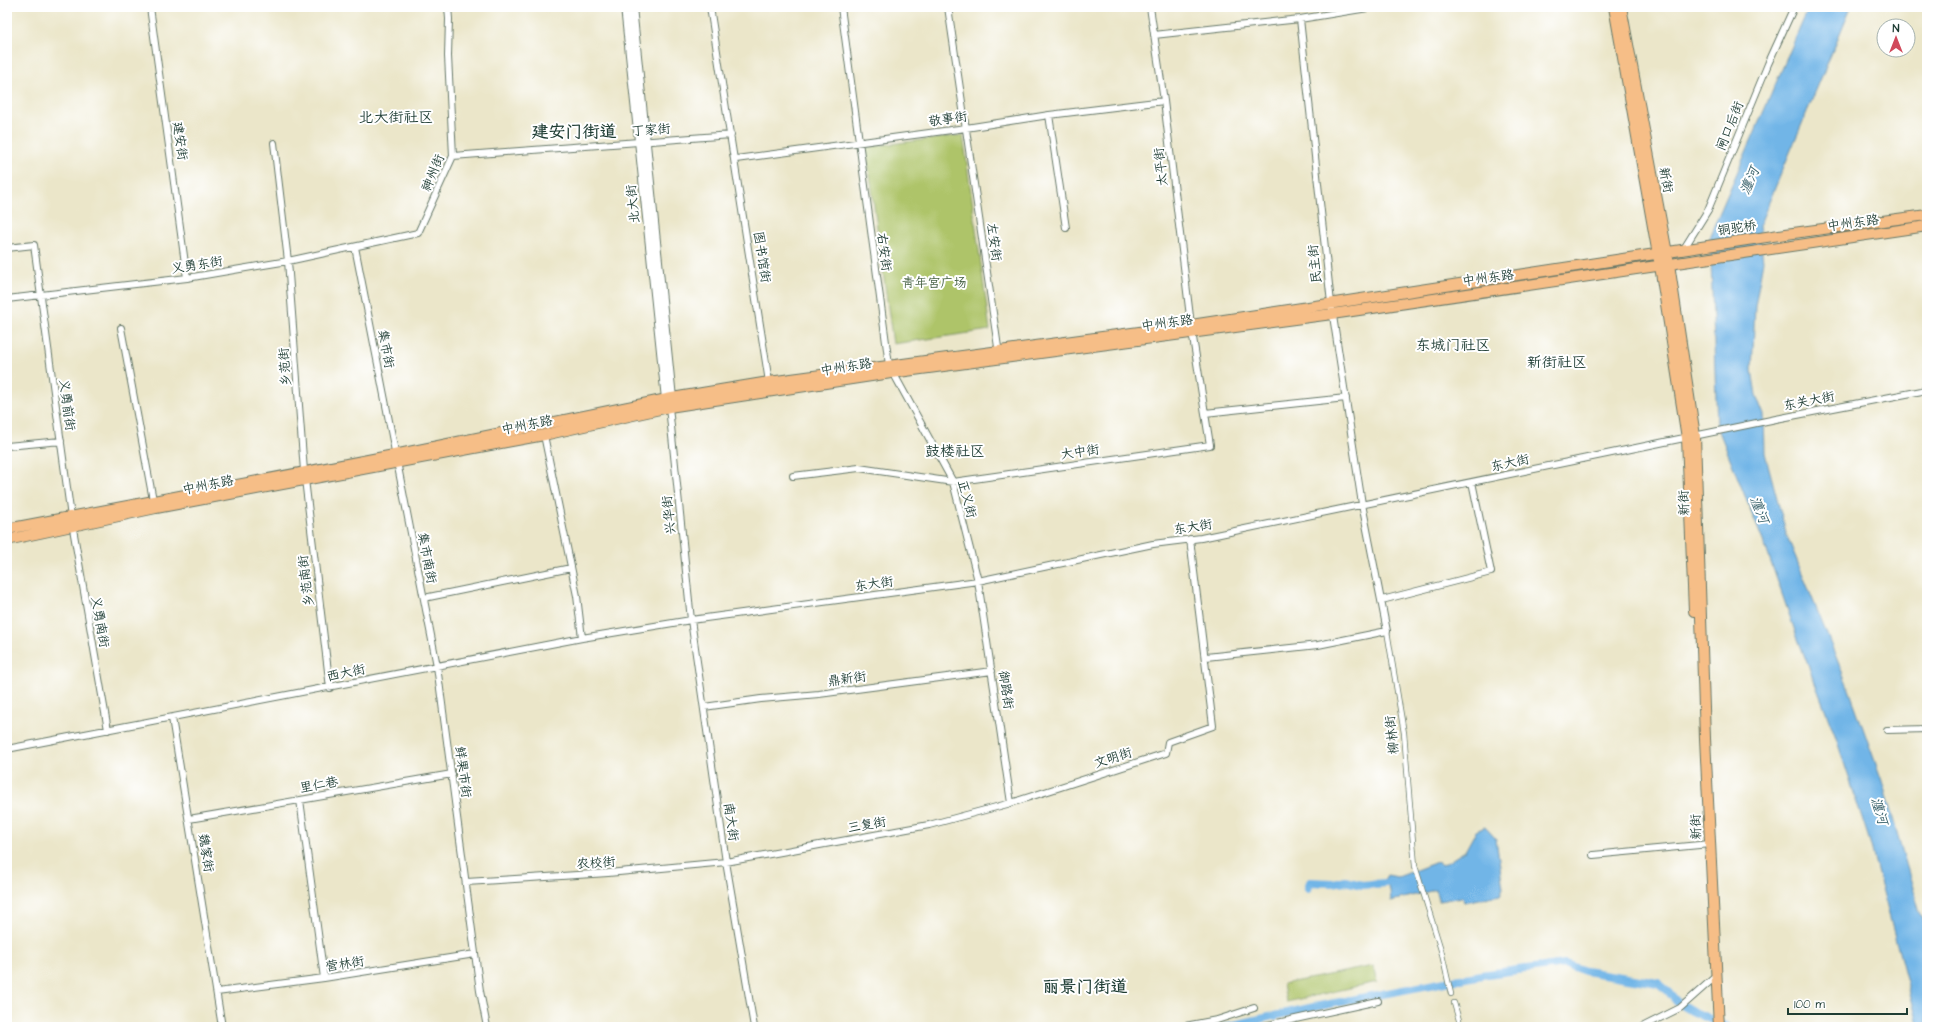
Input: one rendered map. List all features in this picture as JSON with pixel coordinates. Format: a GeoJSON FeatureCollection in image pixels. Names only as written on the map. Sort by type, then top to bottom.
{"type":"FeatureCollection","features":[{"type":"Feature","properties":{"kind":"main road","name":"新街"},"geometry":{"type":"LineString","coordinates":[[1614,7],[1665,265],[1691,437],[1714,1003]]}},
{"type":"Feature","properties":{"kind":"main road","name":"新街"},"geometry":{"type":"LineString","coordinates":[[1621,7],[1662,254]]}},
{"type":"Feature","properties":{"kind":"main road","name":"中州东路"},"geometry":{"type":"LineString","coordinates":[[1786,234],[1927,214]]}},
{"type":"Feature","properties":{"kind":"main road","name":"中州东路"},"geometry":{"type":"LineString","coordinates":[[1782,246],[1927,226]]}},
{"type":"Feature","properties":{"kind":"main road","name":"铜驼桥"},"geometry":{"type":"LineString","coordinates":[[1688,250],[1786,234]]}},
{"type":"Feature","properties":{"kind":"main road","name":"铜驼桥"},"geometry":{"type":"LineString","coordinates":[[1695,260],[1782,246]]}},
{"type":"Feature","properties":{"kind":"main road","name":"中州东路"},"geometry":{"type":"LineString","coordinates":[[1192,329],[1330,303],[1688,250]]}},
{"type":"Feature","properties":{"kind":"main road","name":"中州东路"},"geometry":{"type":"LineString","coordinates":[[7,540],[153,500],[544,435],[669,401],[999,354],[1192,329],[1332,314],[1695,260]]}},
{"type":"Feature","properties":{"kind":"main road","name":"中州东路"},"geometry":{"type":"LineString","coordinates":[[395,459],[669,401],[769,382],[890,369]]}},
{"type":"Feature","properties":{"kind":"main road","name":"中州东路"},"geometry":{"type":"LineString","coordinates":[[7,529],[72,522],[156,508],[304,475]]}},
{"type":"Feature","properties":{"kind":"main road"},"geometry":{"type":"LineString","coordinates":[[1712,1027],[1714,1003]]}},
{"type":"Feature","properties":{"kind":"main road"},"geometry":{"type":"LineString","coordinates":[[1714,1003],[1719,1027]]}},
{"type":"Feature","properties":{"kind":"street","name":"建安街"},"geometry":{"type":"LineString","coordinates":[[150,7],[187,278]]}},
{"type":"Feature","properties":{"kind":"street","name":"神州街"},"geometry":{"type":"LineString","coordinates":[[355,247],[418,232],[453,156],[448,56],[448,7]]}},
{"type":"Feature","properties":{"kind":"street","name":"北大街"},"geometry":{"type":"LineString","coordinates":[[625,7],[669,401]]}},
{"type":"Feature","properties":{"kind":"street","name":"北大街"},"geometry":{"type":"LineString","coordinates":[[632,7],[641,142]]}},
{"type":"Feature","properties":{"kind":"street","name":"图书馆街"},"geometry":{"type":"LineString","coordinates":[[710,7],[736,160],[769,382]]}},
{"type":"Feature","properties":{"kind":"street","name":"右安街"},"geometry":{"type":"LineString","coordinates":[[841,7],[858,142],[890,369]]}},
{"type":"Feature","properties":{"kind":"street","name":"左安街"},"geometry":{"type":"LineString","coordinates":[[948,7],[999,354]]}},
{"type":"Feature","properties":{"kind":"street","name":"太平街"},"geometry":{"type":"LineString","coordinates":[[1150,7],[1164,101],[1192,329],[1210,445]]}},
{"type":"Feature","properties":{"kind":"street"},"geometry":{"type":"LineString","coordinates":[[1154,35],[1300,19],[1347,9],[1374,7]]}},
{"type":"Feature","properties":{"kind":"street","name":"闸口后街"},"geometry":{"type":"LineString","coordinates":[[1688,250],[1708,210],[1768,64],[1794,7]]}},
{"type":"Feature","properties":{"kind":"street","name":"民主街"},"geometry":{"type":"LineString","coordinates":[[1300,19],[1330,303],[1362,504]]}},
{"type":"Feature","properties":{"kind":"street","name":"敬事街"},"geometry":{"type":"LineString","coordinates":[[736,160],[1049,115],[1164,101]]}},
{"type":"Feature","properties":{"kind":"street"},"geometry":{"type":"LineString","coordinates":[[1049,115],[1066,228]]}},
{"type":"Feature","properties":{"kind":"street","name":"丁家街"},"geometry":{"type":"LineString","coordinates":[[453,156],[732,135]]}},
{"type":"Feature","properties":{"kind":"street","name":"乡范街"},"geometry":{"type":"LineString","coordinates":[[274,144],[288,261],[304,475]]}},
{"type":"Feature","properties":{"kind":"street","name":"义勇前街"},"geometry":{"type":"LineString","coordinates":[[7,248],[34,244],[72,522]]}},
{"type":"Feature","properties":{"kind":"street","name":"义勇东街"},"geometry":{"type":"LineString","coordinates":[[7,299],[187,278],[288,261],[355,247]]}},
{"type":"Feature","properties":{"kind":"street","name":"集市街"},"geometry":{"type":"LineString","coordinates":[[355,247],[395,459]]}},
{"type":"Feature","properties":{"kind":"street"},"geometry":{"type":"LineString","coordinates":[[121,328],[153,500]]}},
{"type":"Feature","properties":{"kind":"street","name":"正义街"},"geometry":{"type":"LineString","coordinates":[[890,369],[953,482],[978,581]]}},
{"type":"Feature","properties":{"kind":"street","name":"东关大街"},"geometry":{"type":"LineString","coordinates":[[1691,437],[1927,390]]}},
{"type":"Feature","properties":{"kind":"street"},"geometry":{"type":"LineString","coordinates":[[1205,413],[1346,398]]}},
{"type":"Feature","properties":{"kind":"street","name":"兴华街"},"geometry":{"type":"LineString","coordinates":[[669,401],[691,620]]}},
{"type":"Feature","properties":{"kind":"street"},"geometry":{"type":"LineString","coordinates":[[544,435],[577,596],[582,638]]}},
{"type":"Feature","properties":{"kind":"street","name":"东大街"},"geometry":{"type":"LineString","coordinates":[[691,620],[978,581],[1153,544],[1190,539],[1691,437]]}},
{"type":"Feature","properties":{"kind":"street"},"geometry":{"type":"LineString","coordinates":[[7,446],[61,441]]}},
{"type":"Feature","properties":{"kind":"street","name":"大中街"},"geometry":{"type":"LineString","coordinates":[[793,476],[859,468],[953,482],[1210,445]]}},
{"type":"Feature","properties":{"kind":"street","name":"集市南街"},"geometry":{"type":"LineString","coordinates":[[395,459],[437,666]]}},
{"type":"Feature","properties":{"kind":"street","name":"乡范南街"},"geometry":{"type":"LineString","coordinates":[[304,475],[330,688]]}},
{"type":"Feature","properties":{"kind":"street"},"geometry":{"type":"LineString","coordinates":[[1382,600],[1491,572],[1472,482]]}},
{"type":"Feature","properties":{"kind":"street","name":"柳林街"},"geometry":{"type":"LineString","coordinates":[[1362,504],[1388,631],[1404,733],[1415,866],[1451,994]]}},
{"type":"Feature","properties":{"kind":"street","name":"义勇南街"},"geometry":{"type":"LineString","coordinates":[[72,522],[108,730]]}},
{"type":"Feature","properties":{"kind":"street"},"geometry":{"type":"LineString","coordinates":[[1190,539],[1206,657],[1318,645],[1388,631]]}},
{"type":"Feature","properties":{"kind":"street"},"geometry":{"type":"LineString","coordinates":[[424,598],[571,568]]}},
{"type":"Feature","properties":{"kind":"street","name":"御路街"},"geometry":{"type":"LineString","coordinates":[[978,581],[1011,803]]}},
{"type":"Feature","properties":{"kind":"street","name":"西大街"},"geometry":{"type":"LineString","coordinates":[[7,749],[330,688],[582,638],[691,620]]}},
{"type":"Feature","properties":{"kind":"street","name":"南大街"},"geometry":{"type":"LineString","coordinates":[[691,620],[726,862],[754,1027]]}},
{"type":"Feature","properties":{"kind":"street","name":"文明街"},"geometry":{"type":"LineString","coordinates":[[1011,803],[1166,753],[1168,742],[1213,726],[1206,657]]}},
{"type":"Feature","properties":{"kind":"street","name":"鲜果市街"},"geometry":{"type":"LineString","coordinates":[[437,666],[480,991],[487,1027]]}},
{"type":"Feature","properties":{"kind":"street","name":"鼎新街"},"geometry":{"type":"LineString","coordinates":[[704,707],[761,699],[819,694],[992,670]]}},
{"type":"Feature","properties":{"kind":"street","name":"魏家街"},"geometry":{"type":"LineString","coordinates":[[172,718],[222,1027]]}},
{"type":"Feature","properties":{"kind":"street"},"geometry":{"type":"LineString","coordinates":[[1887,730],[1927,729]]}},
{"type":"Feature","properties":{"kind":"street","name":"里仁巷"},"geometry":{"type":"LineString","coordinates":[[189,819],[452,774]]}},
{"type":"Feature","properties":{"kind":"street"},"geometry":{"type":"LineString","coordinates":[[300,800],[324,978]]}},
{"type":"Feature","properties":{"kind":"street","name":"三复街"},"geometry":{"type":"LineString","coordinates":[[726,862],[930,825],[1011,803]]}},
{"type":"Feature","properties":{"kind":"street"},"geometry":{"type":"LineString","coordinates":[[1593,856],[1707,844]]}},
{"type":"Feature","properties":{"kind":"street","name":"农校街"},"geometry":{"type":"LineString","coordinates":[[466,882],[608,873],[726,862]]}},
{"type":"Feature","properties":{"kind":"street","name":"营林街"},"geometry":{"type":"LineString","coordinates":[[217,992],[324,978],[476,954]]}},
{"type":"Feature","properties":{"kind":"street"},"geometry":{"type":"LineString","coordinates":[[1642,1027],[1680,1008],[1713,979]]}},
{"type":"Feature","properties":{"kind":"street"},"geometry":{"type":"LineString","coordinates":[[1259,1027],[1378,1001]]}},
{"type":"Feature","properties":{"kind":"street"},"geometry":{"type":"LineString","coordinates":[[1454,1003],[1461,1027]]}},
{"type":"Feature","properties":{"kind":"street"},"geometry":{"type":"LineString","coordinates":[[1180,1027],[1217,1020],[1254,1008]]}},
{"type":"Feature","properties":{"kind":"green space","name":"青年宫广场"},"geometry":{"type":"Polygon","coordinates":[[[963,135],[990,330],[893,344],[866,147],[963,135]]]}},
{"type":"Feature","properties":{"kind":"green space"},"geometry":{"type":"Polygon","coordinates":[[[1373,966],[1377,982],[1286,1002],[1283,984],[1373,966]]]}},
{"type":"Feature","properties":{"kind":"water","name":"瀍河"},"geometry":{"type":"Polygon","coordinates":[[[1809,7],[1851,7],[1759,226],[1763,261],[1755,306],[1752,370],[1756,395],[1764,415],[1765,453],[1787,536],[1849,689],[1882,781],[1927,936],[1927,1027],[1919,1027],[1868,836],[1835,735],[1796,634],[1767,551],[1717,426],[1710,235],[1809,7]]]}},
{"type":"Feature","properties":{"kind":"water"},"geometry":{"type":"Polygon","coordinates":[[[1485,827],[1496,839],[1503,888],[1500,895],[1464,902],[1462,897],[1439,901],[1435,890],[1391,901],[1390,890],[1384,880],[1387,875],[1398,877],[1437,862],[1443,865],[1465,851],[1476,831],[1485,827]]]}},
{"type":"Feature","properties":{"kind":"waterway"},"geometry":{"type":"LineString","coordinates":[[1308,888],[1310,882],[1332,883],[1345,881],[1362,885],[1386,883]]}},
{"type":"Feature","properties":{"kind":"waterway"},"geometry":{"type":"LineString","coordinates":[[1225,1027],[1314,1007],[1487,974],[1565,964],[1585,971],[1658,983],[1668,991],[1677,1002],[1692,1011],[1728,1027]]}},
{"type":"Feature","properties":{"kind":"district","name":"北大街社区"},"geometry":{"type":"Point","coordinates":[396,117]}},
{"type":"Feature","properties":{"kind":"district","name":"建安门街道"},"geometry":{"type":"Point","coordinates":[574,132]}},
{"type":"Feature","properties":{"kind":"district","name":"东城门社区"},"geometry":{"type":"Point","coordinates":[1453,345]}},
{"type":"Feature","properties":{"kind":"district","name":"新街社区"},"geometry":{"type":"Point","coordinates":[1557,362]}},
{"type":"Feature","properties":{"kind":"district","name":"鼓楼社区"},"geometry":{"type":"Point","coordinates":[955,451]}},
{"type":"Feature","properties":{"kind":"district","name":"丽景门街道"},"geometry":{"type":"Point","coordinates":[1085,987]}}]}
